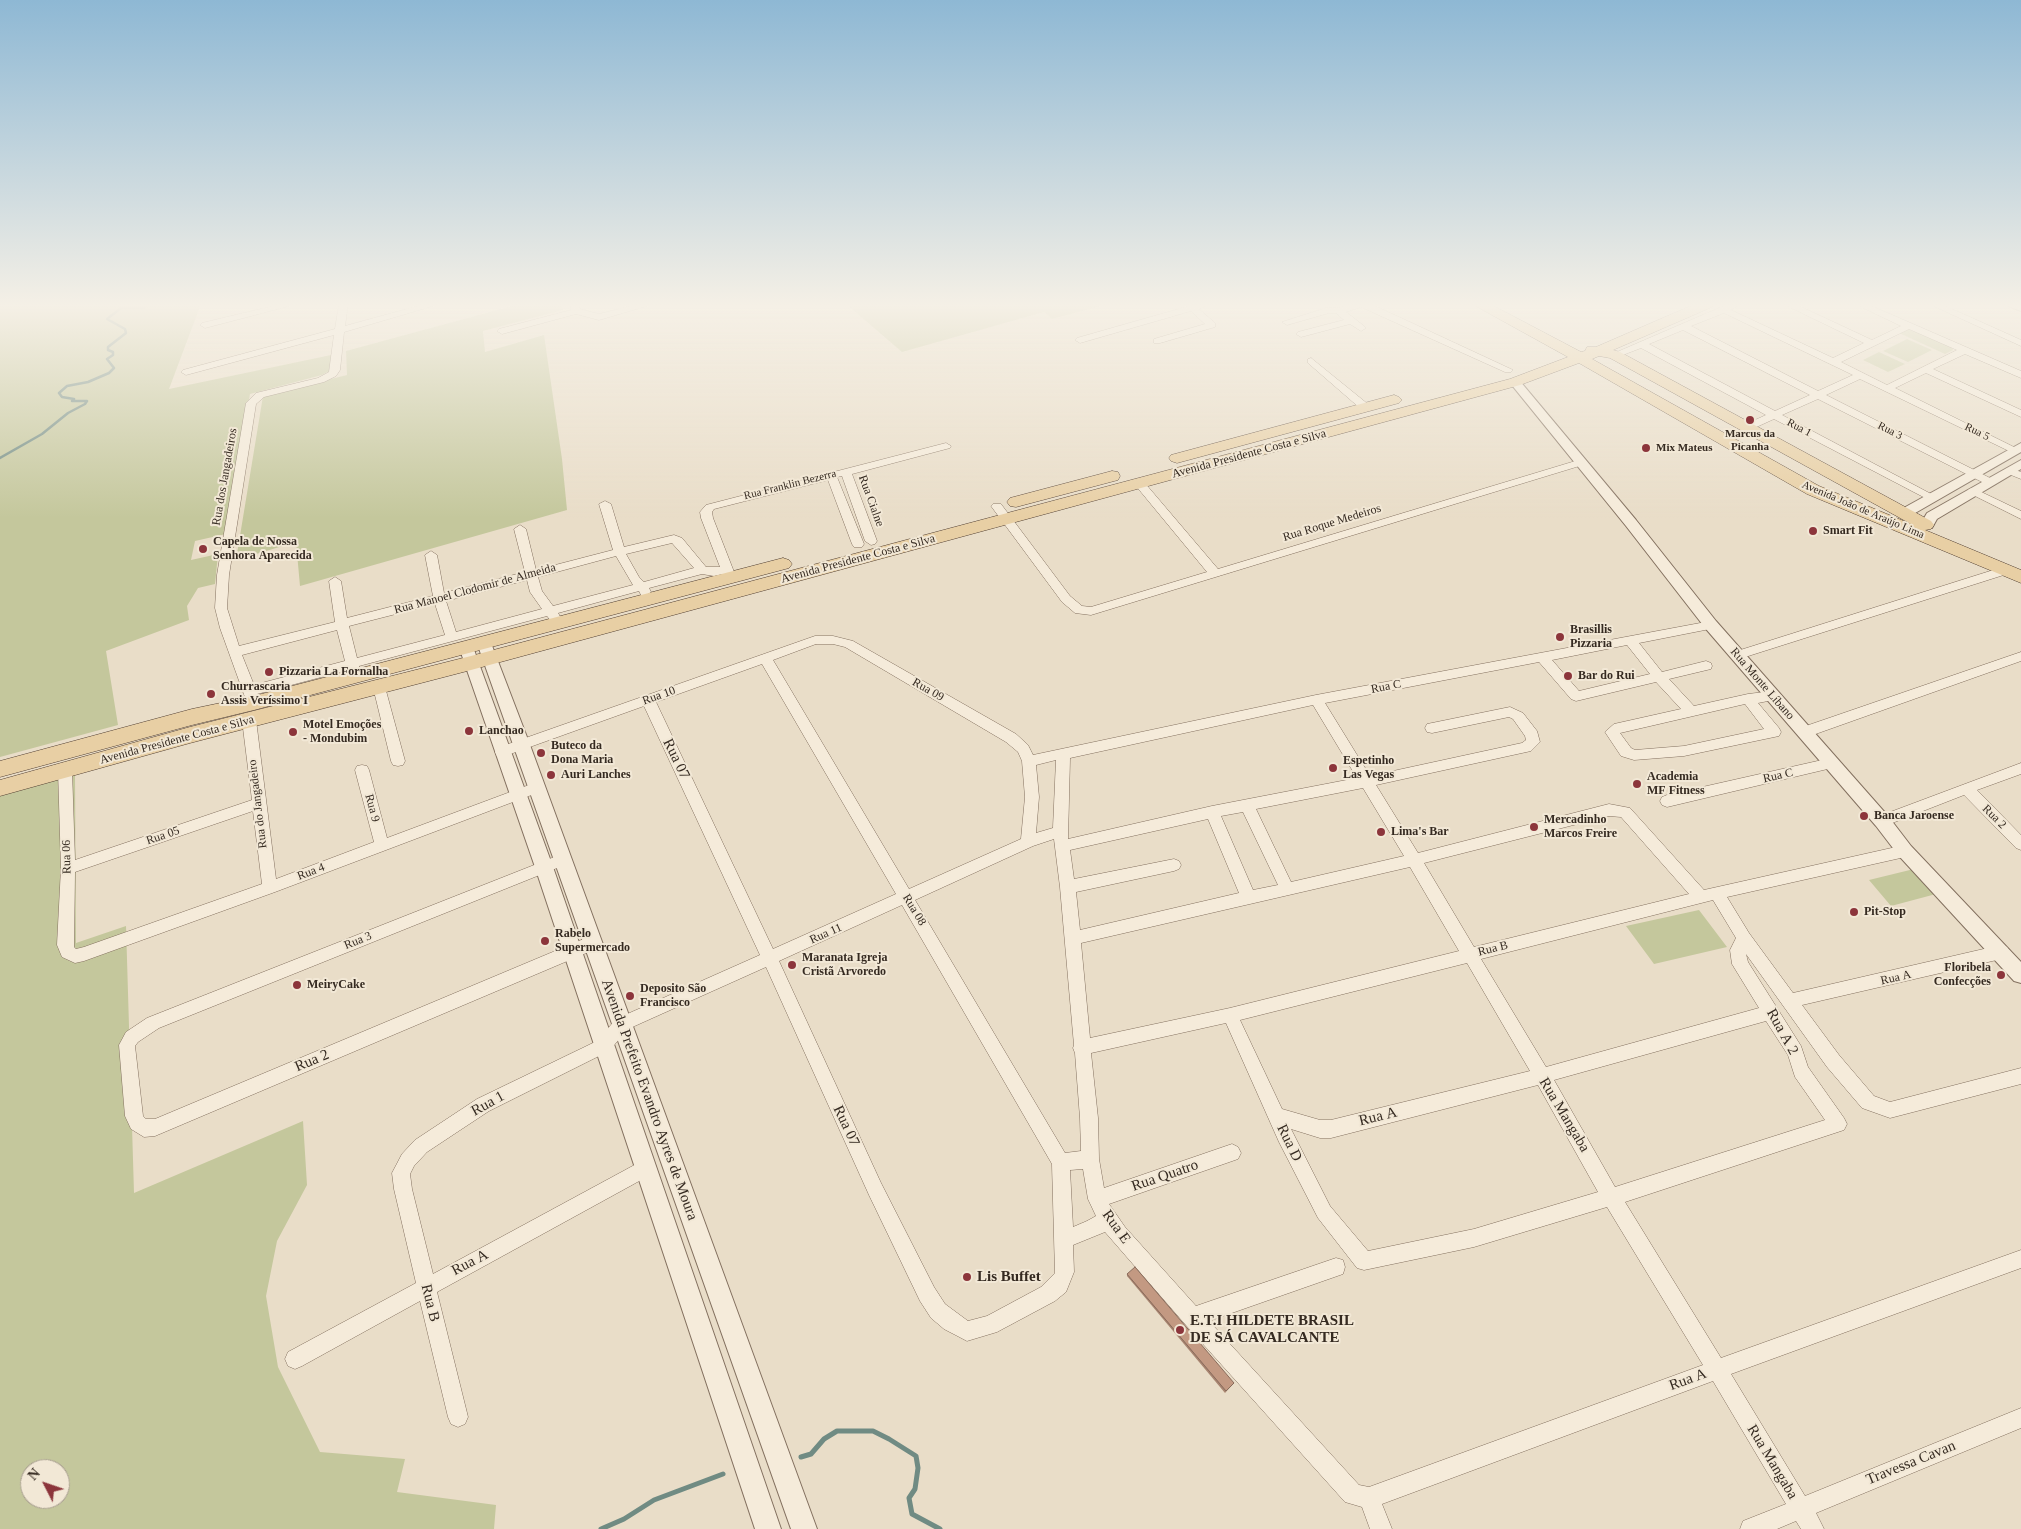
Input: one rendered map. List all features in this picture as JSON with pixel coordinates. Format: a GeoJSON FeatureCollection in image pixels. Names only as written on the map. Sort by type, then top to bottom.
{"type":"FeatureCollection","features":[{"type":"Feature","properties":{"kind":"main road","name":"Avenida João de Araújo Lima"},"geometry":{"type":"LineString","coordinates":[[1621,375],[1813,490],[2016,572]]}},
{"type":"Feature","properties":{"kind":"main road","name":"Avenida João de Araújo Lima"},"geometry":{"type":"LineString","coordinates":[[1653,375],[2016,572]]}},
{"type":"Feature","properties":{"kind":"main road","name":"Avenida Presidente Costa e Silva"},"geometry":{"type":"LineString","coordinates":[[654,598],[1002,513],[1512,376]]}},
{"type":"Feature","properties":{"kind":"main road","name":"Avenida Presidente Costa e Silva"},"geometry":{"type":"LineString","coordinates":[[0,769],[191,726],[354,669],[473,649],[626,613],[654,598],[729,573],[865,542],[1140,484],[1365,407],[1413,402]]}},
{"type":"Feature","properties":{"kind":"main road","name":"Avenida Presidente Costa e Silva"},"geometry":{"type":"LineString","coordinates":[[251,705],[379,687],[554,617],[626,613]]}},
{"type":"Feature","properties":{"kind":"main road","name":"Avenida Presidente Costa e Silva"},"geometry":{"type":"LineString","coordinates":[[0,788],[65,770],[164,733]]}},
{"type":"Feature","properties":{"kind":"street","name":"Rua dos Jangadeiros"},"geometry":{"type":"LineString","coordinates":[[251,705],[222,616],[221,602],[223,575],[251,403],[260,395],[321,380],[330,375]]}},
{"type":"Feature","properties":{"kind":"street"},"geometry":{"type":"LineString","coordinates":[[1329,375],[1365,407]]}},
{"type":"Feature","properties":{"kind":"street","name":"Rua 1"},"geometry":{"type":"LineString","coordinates":[[1700,375],[1931,498]]}},
{"type":"Feature","properties":{"kind":"street","name":"Rua 3"},"geometry":{"type":"LineString","coordinates":[[1780,375],[1990,482]]}},
{"type":"Feature","properties":{"kind":"street"},"geometry":{"type":"LineString","coordinates":[[1888,388],[1915,375]]}},
{"type":"Feature","properties":{"kind":"street"},"geometry":{"type":"LineString","coordinates":[[1938,375],[2021,414]]}},
{"type":"Feature","properties":{"kind":"street","name":"Rua Monte Líbano"},"geometry":{"type":"LineString","coordinates":[[1512,376],[1711,625],[1882,821],[1905,851],[2021,975]]}},
{"type":"Feature","properties":{"kind":"street"},"geometry":{"type":"LineString","coordinates":[[1748,427],[1816,394],[1860,376]]}},
{"type":"Feature","properties":{"kind":"street","name":"Rua 5"},"geometry":{"type":"LineString","coordinates":[[1860,376],[2018,448]]}},
{"type":"Feature","properties":{"kind":"street","name":"Rua Franklin Bezerra"},"geometry":{"type":"LineString","coordinates":[[729,573],[707,518],[706,512],[710,506],[946,446]]}},
{"type":"Feature","properties":{"kind":"street"},"geometry":{"type":"LineString","coordinates":[[1905,513],[2018,448]]}},
{"type":"Feature","properties":{"kind":"street","name":"Rua Roque Medeiros"},"geometry":{"type":"LineString","coordinates":[[1002,513],[1066,599],[1079,610],[1090,611],[1582,462]]}},
{"type":"Feature","properties":{"kind":"street","name":"Rua Cialne"},"geometry":{"type":"LineString","coordinates":[[846,471],[865,542]]}},
{"type":"Feature","properties":{"kind":"street"},"geometry":{"type":"LineString","coordinates":[[1927,525],[1932,516],[1973,491],[2017,471]]}},
{"type":"Feature","properties":{"kind":"street"},"geometry":{"type":"LineString","coordinates":[[830,475],[865,542]]}},
{"type":"Feature","properties":{"kind":"street"},"geometry":{"type":"LineString","coordinates":[[1140,484],[1215,573]]}},
{"type":"Feature","properties":{"kind":"street"},"geometry":{"type":"LineString","coordinates":[[1973,491],[2021,516]]}},
{"type":"Feature","properties":{"kind":"street"},"geometry":{"type":"LineString","coordinates":[[605,504],[619,551],[634,580],[654,598]]}},
{"type":"Feature","properties":{"kind":"street"},"geometry":{"type":"LineString","coordinates":[[520,529],[536,592],[554,617]]}},
{"type":"Feature","properties":{"kind":"street","name":"Rua Manoel Clodomir de Almeida"},"geometry":{"type":"LineString","coordinates":[[235,652],[664,540],[674,539],[681,544],[702,570]]}},
{"type":"Feature","properties":{"kind":"street"},"geometry":{"type":"LineString","coordinates":[[431,556],[439,599],[473,649],[554,617],[654,598],[702,570],[729,573]]}},
{"type":"Feature","properties":{"kind":"street"},"geometry":{"type":"LineString","coordinates":[[1738,656],[2016,572]]}},
{"type":"Feature","properties":{"kind":"street"},"geometry":{"type":"LineString","coordinates":[[335,581],[342,624],[354,669]]}},
{"type":"Feature","properties":{"kind":"street","name":"Rua C"},"geometry":{"type":"LineString","coordinates":[[1063,755],[1316,700],[1711,625]]}},
{"type":"Feature","properties":{"kind":"street","name":"Rua 10"},"geometry":{"type":"LineString","coordinates":[[502,752],[816,640]]}},
{"type":"Feature","properties":{"kind":"street","name":"Rua 09"},"geometry":{"type":"LineString","coordinates":[[816,640],[833,640],[849,644],[1011,738],[1023,750],[1029,761]]}},
{"type":"Feature","properties":{"kind":"street"},"geometry":{"type":"LineString","coordinates":[[1630,641],[1658,676],[1691,711]]}},
{"type":"Feature","properties":{"kind":"street","name":"Avenida Prefeito Evandro Ayres de Moura"},"geometry":{"type":"LineString","coordinates":[[473,649],[522,745],[537,787],[571,951],[768,1529]]}},
{"type":"Feature","properties":{"kind":"street","name":"Avenida Prefeito Evandro Ayres de Moura"},"geometry":{"type":"LineString","coordinates":[[473,649],[502,752],[518,794],[592,942],[804,1529]]}},
{"type":"Feature","properties":{"kind":"street"},"geometry":{"type":"LineString","coordinates":[[1805,732],[2021,656]]}},
{"type":"Feature","properties":{"kind":"street"},"geometry":{"type":"LineString","coordinates":[[1542,657],[1576,696],[1706,666]]}},
{"type":"Feature","properties":{"kind":"street","name":"Rua 08"},"geometry":{"type":"LineString","coordinates":[[765,658],[1061,1162]]}},
{"type":"Feature","properties":{"kind":"street"},"geometry":{"type":"LineString","coordinates":[[379,687],[398,761]]}},
{"type":"Feature","properties":{"kind":"street"},"geometry":{"type":"LineString","coordinates":[[1748,699],[1774,732],[1684,751],[1666,750],[1634,755],[1626,752],[1612,732],[1619,728],[1691,711],[1748,699],[1773,696]]}},
{"type":"Feature","properties":{"kind":"street","name":"Rua 07"},"geometry":{"type":"LineString","coordinates":[[648,700],[770,959],[875,1189],[927,1294],[938,1311],[950,1322],[967,1331],[990,1325],[1048,1294],[1060,1285],[1065,1272],[1061,1162]]}},
{"type":"Feature","properties":{"kind":"street","name":"Rua Mangaba"},"geometry":{"type":"LineString","coordinates":[[1316,700],[1414,860],[1574,1129],[1611,1197],[1813,1529]]}},
{"type":"Feature","properties":{"kind":"street","name":"Rua do Jangadeiro"},"geometry":{"type":"LineString","coordinates":[[251,705],[258,804],[270,888]]}},
{"type":"Feature","properties":{"kind":"street"},"geometry":{"type":"LineString","coordinates":[[1061,839],[1063,755],[1029,761],[1032,797],[1028,842],[1061,839],[1247,806],[1526,747],[1533,742],[1532,735],[1518,716],[1510,712],[1432,728]]}},
{"type":"Feature","properties":{"kind":"street","name":"Rua C"},"geometry":{"type":"LineString","coordinates":[[1667,801],[1831,764]]}},
{"type":"Feature","properties":{"kind":"street"},"geometry":{"type":"LineString","coordinates":[[1882,821],[2021,768]]}},
{"type":"Feature","properties":{"kind":"street","name":"Rua 06"},"geometry":{"type":"LineString","coordinates":[[65,770],[68,868],[65,945],[68,952],[75,956],[84,954]]}},
{"type":"Feature","properties":{"kind":"street","name":"Rua 9"},"geometry":{"type":"LineString","coordinates":[[362,770],[382,845]]}},
{"type":"Feature","properties":{"kind":"street","name":"Rua 4"},"geometry":{"type":"LineString","coordinates":[[84,954],[270,888],[537,787]]}},
{"type":"Feature","properties":{"kind":"street","name":"Rua 2"},"geometry":{"type":"LineString","coordinates":[[1966,789],[2021,844]]}},
{"type":"Feature","properties":{"kind":"street","name":"Rua 05"},"geometry":{"type":"LineString","coordinates":[[68,868],[258,804]]}},
{"type":"Feature","properties":{"kind":"street"},"geometry":{"type":"LineString","coordinates":[[1247,806],[1287,888]]}},
{"type":"Feature","properties":{"kind":"street"},"geometry":{"type":"LineString","coordinates":[[1072,938],[1248,896],[1414,860],[1610,810],[1625,812],[1701,898]]}},
{"type":"Feature","properties":{"kind":"street"},"geometry":{"type":"LineString","coordinates":[[1212,812],[1248,896]]}},
{"type":"Feature","properties":{"kind":"street","name":"Rua E"},"geometry":{"type":"LineString","coordinates":[[1061,839],[1068,887],[1081,1048],[1089,1118],[1090,1159],[1097,1199],[1107,1219],[1192,1317],[1346,1489],[1362,1496]]}},
{"type":"Feature","properties":{"kind":"street","name":"Rua 11"},"geometry":{"type":"LineString","coordinates":[[603,1046],[622,1024],[907,898],[1028,842]]}},
{"type":"Feature","properties":{"kind":"street","name":"Rua B"},"geometry":{"type":"LineString","coordinates":[[1081,1048],[1230,1015],[1718,893],[1905,851]]}},
{"type":"Feature","properties":{"kind":"street","name":"Rua 3"},"geometry":{"type":"LineString","coordinates":[[153,1023],[553,864]]}},
{"type":"Feature","properties":{"kind":"street"},"geometry":{"type":"LineString","coordinates":[[1068,887],[1174,865]]}},
{"type":"Feature","properties":{"kind":"street"},"geometry":{"type":"LineString","coordinates":[[1718,893],[1744,938],[1833,1061],[1868,1102],[1890,1110],[2021,1076]]}},
{"type":"Feature","properties":{"kind":"street","name":"Rua A 2"},"geometry":{"type":"LineString","coordinates":[[1611,1197],[1838,1124],[1801,1070],[1795,1052],[1740,964],[1738,950],[1744,938]]}},
{"type":"Feature","properties":{"kind":"street","name":"Rua 2"},"geometry":{"type":"LineString","coordinates":[[153,1023],[132,1037],[127,1045],[134,1116],[137,1122],[144,1128],[156,1127],[592,942]]}},
{"type":"Feature","properties":{"kind":"street","name":"Rua A"},"geometry":{"type":"LineString","coordinates":[[1790,1001],[2001,952]]}},
{"type":"Feature","properties":{"kind":"street","name":"Rua A"},"geometry":{"type":"LineString","coordinates":[[1276,1116],[1320,1129],[1331,1129],[1541,1076],[1771,1012]]}},
{"type":"Feature","properties":{"kind":"street","name":"Rua D"},"geometry":{"type":"LineString","coordinates":[[1230,1015],[1276,1116],[1324,1212],[1364,1261],[1474,1238],[1611,1197]]}},
{"type":"Feature","properties":{"kind":"street","name":"Rua 1"},"geometry":{"type":"LineString","coordinates":[[403,1189],[401,1173],[408,1160],[422,1146],[483,1105],[603,1046]]}},
{"type":"Feature","properties":{"kind":"street","name":"Rua Quatro"},"geometry":{"type":"LineString","coordinates":[[1097,1199],[1232,1153]]}},
{"type":"Feature","properties":{"kind":"street"},"geometry":{"type":"LineString","coordinates":[[1061,1162],[1090,1159]]}},
{"type":"Feature","properties":{"kind":"street","name":"Rua A"},"geometry":{"type":"LineString","coordinates":[[295,1359],[426,1286],[646,1168]]}},
{"type":"Feature","properties":{"kind":"street","name":"Rua B"},"geometry":{"type":"LineString","coordinates":[[403,1189],[458,1417]]}},
{"type":"Feature","properties":{"kind":"street"},"geometry":{"type":"LineString","coordinates":[[1063,1238],[1078,1235],[1094,1228],[1107,1219]]}},
{"type":"Feature","properties":{"kind":"street","name":"Rua A"},"geometry":{"type":"LineString","coordinates":[[1362,1496],[1970,1280],[2021,1260]]}},
{"type":"Feature","properties":{"kind":"street"},"geometry":{"type":"LineString","coordinates":[[1192,1317],[1336,1267]]}},
{"type":"Feature","properties":{"kind":"street","name":"Travessa Cavan"},"geometry":{"type":"LineString","coordinates":[[1751,1529],[2021,1418]]}},
{"type":"Feature","properties":{"kind":"street"},"geometry":{"type":"LineString","coordinates":[[1362,1496],[1381,1529]]}},
{"type":"Feature","properties":{"kind":"green space"},"geometry":{"type":"Polygon","coordinates":[[[0,375],[174,375],[169,389],[234,375],[321,375],[250,394],[226,534],[195,541],[191,560],[218,554],[215,584],[198,588],[187,606],[189,620],[106,651],[118,725],[0,757],[0,375]]]}},
{"type":"Feature","properties":{"kind":"green space"},"geometry":{"type":"Polygon","coordinates":[[[346,375],[550,375],[567,510],[300,586],[296,542],[236,560],[263,396],[346,375]]]}},
{"type":"Feature","properties":{"kind":"green space"},"geometry":{"type":"Polygon","coordinates":[[[75,775],[76,943],[126,926],[134,1193],[303,1121],[307,1185],[277,1241],[266,1296],[278,1367],[320,1452],[405,1459],[397,1492],[496,1505],[494,1529],[0,1529],[0,795],[75,775]]]}},
{"type":"Feature","properties":{"kind":"green space"},"geometry":{"type":"Polygon","coordinates":[[[1914,869],[1936,894],[1891,906],[1869,880],[1914,869]]]}},
{"type":"Feature","properties":{"kind":"green space"},"geometry":{"type":"Polygon","coordinates":[[[1699,910],[1727,947],[1654,964],[1626,926],[1699,910]]]}},
{"type":"Feature","properties":{"kind":"building","name":"E.T.I HILDETE BRASIL DE SÁ CAVALCANTE"},"geometry":{"type":"Polygon","coordinates":[[[1135,1267],[1234,1383],[1226,1391],[1127,1274],[1135,1267]]]}},
{"type":"Feature","properties":{"kind":"waterway"},"geometry":{"type":"LineString","coordinates":[[0,458],[42,434],[68,413],[85,404],[87,401],[72,401],[74,399],[62,397],[59,393],[67,386],[88,382],[104,375]]}},
{"type":"Feature","properties":{"kind":"waterway"},"geometry":{"type":"LineString","coordinates":[[801,1457],[811,1454],[824,1439],[837,1431],[873,1431],[889,1439],[916,1456],[918,1468],[915,1489],[909,1498],[912,1514],[940,1529]]}},
{"type":"Feature","properties":{"kind":"waterway"},"geometry":{"type":"LineString","coordinates":[[601,1529],[624,1519],[654,1500],[723,1474]]}},
{"type":"Feature","properties":{"kind":"place","name":"Marcus da Picanha"},"geometry":{"type":"Point","coordinates":[1750,420]}},
{"type":"Feature","properties":{"kind":"place","name":"Mix Mateus"},"geometry":{"type":"Point","coordinates":[1646,448]}},
{"type":"Feature","properties":{"kind":"place","name":"Smart Fit"},"geometry":{"type":"Point","coordinates":[1813,531]}},
{"type":"Feature","properties":{"kind":"place","name":"Capela de Nossa Senhora Aparecida"},"geometry":{"type":"Point","coordinates":[203,549]}},
{"type":"Feature","properties":{"kind":"place","name":"Brasillis Pizzaria"},"geometry":{"type":"Point","coordinates":[1560,637]}},
{"type":"Feature","properties":{"kind":"place","name":"Pizzaria La Fornalha"},"geometry":{"type":"Point","coordinates":[269,672]}},
{"type":"Feature","properties":{"kind":"place","name":"Bar do Rui"},"geometry":{"type":"Point","coordinates":[1568,676]}},
{"type":"Feature","properties":{"kind":"place","name":"Churrascaria Assis Veríssimo I"},"geometry":{"type":"Point","coordinates":[211,694]}},
{"type":"Feature","properties":{"kind":"place","name":"Lanchao"},"geometry":{"type":"Point","coordinates":[469,731]}},
{"type":"Feature","properties":{"kind":"place","name":"Motel Emoções - Mondubim"},"geometry":{"type":"Point","coordinates":[293,732]}},
{"type":"Feature","properties":{"kind":"place","name":"Buteco da Dona Maria"},"geometry":{"type":"Point","coordinates":[541,753]}},
{"type":"Feature","properties":{"kind":"place","name":"Espetinho Las Vegas"},"geometry":{"type":"Point","coordinates":[1333,768]}},
{"type":"Feature","properties":{"kind":"place","name":"Auri Lanches"},"geometry":{"type":"Point","coordinates":[551,775]}},
{"type":"Feature","properties":{"kind":"place","name":"Academia MF Fitness"},"geometry":{"type":"Point","coordinates":[1637,784]}},
{"type":"Feature","properties":{"kind":"place","name":"Banca Jaroense"},"geometry":{"type":"Point","coordinates":[1864,816]}},
{"type":"Feature","properties":{"kind":"place","name":"Mercadinho Marcos Freire"},"geometry":{"type":"Point","coordinates":[1534,827]}},
{"type":"Feature","properties":{"kind":"place","name":"Lima's Bar"},"geometry":{"type":"Point","coordinates":[1381,832]}},
{"type":"Feature","properties":{"kind":"place","name":"Pit-Stop"},"geometry":{"type":"Point","coordinates":[1854,912]}},
{"type":"Feature","properties":{"kind":"place","name":"Rabelo Supermercado"},"geometry":{"type":"Point","coordinates":[545,941]}},
{"type":"Feature","properties":{"kind":"place","name":"Maranata Igreja Cristã Arvoredo"},"geometry":{"type":"Point","coordinates":[792,965]}},
{"type":"Feature","properties":{"kind":"place","name":"Floribela Confecções"},"geometry":{"type":"Point","coordinates":[2001,975]}},
{"type":"Feature","properties":{"kind":"place","name":"MeiryCake"},"geometry":{"type":"Point","coordinates":[297,985]}},
{"type":"Feature","properties":{"kind":"place","name":"Deposito São Francisco"},"geometry":{"type":"Point","coordinates":[630,996]}},
{"type":"Feature","properties":{"kind":"place","name":"Lis Buffet"},"geometry":{"type":"Point","coordinates":[967,1277]}},
{"type":"Feature","properties":{"kind":"place","name":"E.T.I HILDETE BRASIL DE SÁ CAVALCANTE"},"geometry":{"type":"Point","coordinates":[1180,1330]}}]}
